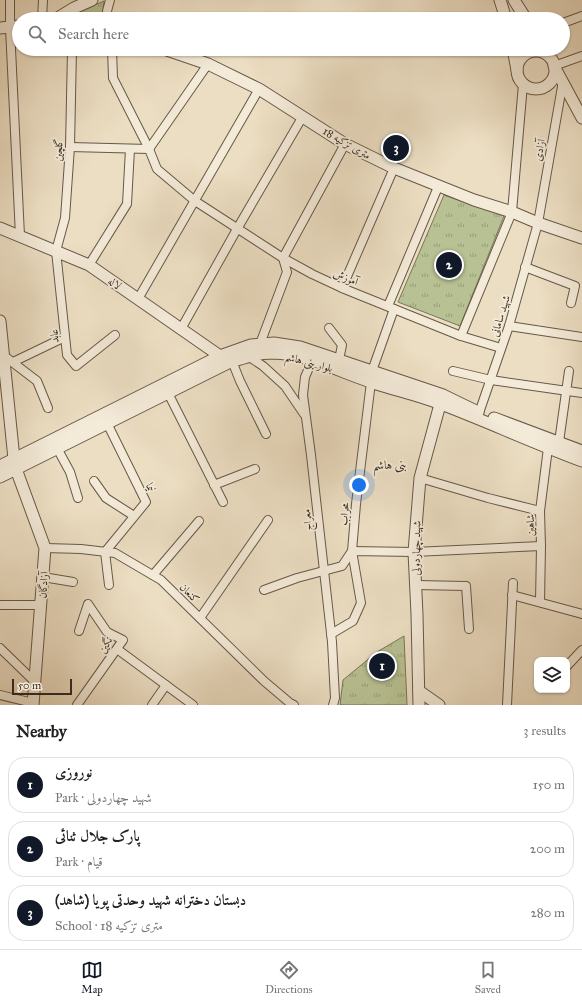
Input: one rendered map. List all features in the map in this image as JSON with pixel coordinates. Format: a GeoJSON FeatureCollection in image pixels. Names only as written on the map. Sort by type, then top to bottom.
{"type":"FeatureCollection","features":[{"type":"Feature","properties":{"kind":"street"},"geometry":{"type":"LineString","coordinates":[[10,0],[20,236]]}},
{"type":"Feature","properties":{"kind":"street"},"geometry":{"type":"LineString","coordinates":[[42,0],[42,12]]}},
{"type":"Feature","properties":{"kind":"street"},"geometry":{"type":"LineString","coordinates":[[64,12],[74,4],[92,0]]}},
{"type":"Feature","properties":{"kind":"street"},"geometry":{"type":"LineString","coordinates":[[107,12],[110,0]]}},
{"type":"Feature","properties":{"kind":"street"},"geometry":{"type":"LineString","coordinates":[[500,0],[504,12]]}},
{"type":"Feature","properties":{"kind":"street"},"geometry":{"type":"LineString","coordinates":[[514,0],[522,12]]}},
{"type":"Feature","properties":{"kind":"street"},"geometry":{"type":"LineString","coordinates":[[570,20],[582,16]]}},
{"type":"Feature","properties":{"kind":"street","name":"گلچین"},"geometry":{"type":"LineString","coordinates":[[56,251],[65,218],[70,147],[72,56]]}},
{"type":"Feature","properties":{"kind":"street","name":"آموزش"},"geometry":{"type":"LineString","coordinates":[[112,56],[113,78],[149,149],[157,169],[195,201],[283,258],[312,274],[342,288],[461,336],[501,348]]}},
{"type":"Feature","properties":{"kind":"street","name":"18 متری تزکیه"},"geometry":{"type":"LineString","coordinates":[[185,56],[208,64],[259,89],[345,144],[394,168],[438,187],[582,238]]}},
{"type":"Feature","properties":{"kind":"street"},"geometry":{"type":"LineString","coordinates":[[461,336],[512,212],[523,84],[518,74],[514,56]]}},
{"type":"Feature","properties":{"kind":"street"},"geometry":{"type":"LineString","coordinates":[[518,74],[519,62],[525,56]]}},
{"type":"Feature","properties":{"kind":"street"},"geometry":{"type":"LineString","coordinates":[[548,56],[582,118]]}},
{"type":"Feature","properties":{"kind":"street"},"geometry":{"type":"LineString","coordinates":[[554,66],[582,56]]}},
{"type":"Feature","properties":{"kind":"street"},"geometry":{"type":"LineString","coordinates":[[70,147],[149,149],[208,64]]}},
{"type":"Feature","properties":{"kind":"street"},"geometry":{"type":"LineString","coordinates":[[523,84],[534,89],[545,86],[553,78],[554,66]]}},
{"type":"Feature","properties":{"kind":"street","name":"آزادی"},"geometry":{"type":"LineString","coordinates":[[538,223],[563,81]]}},
{"type":"Feature","properties":{"kind":"street"},"geometry":{"type":"LineString","coordinates":[[138,299],[259,89]]}},
{"type":"Feature","properties":{"kind":"street"},"geometry":{"type":"LineString","coordinates":[[181,329],[237,228],[303,116]]}},
{"type":"Feature","properties":{"kind":"street"},"geometry":{"type":"LineString","coordinates":[[260,344],[287,272],[283,258],[345,144]]}},
{"type":"Feature","properties":{"kind":"street"},"geometry":{"type":"LineString","coordinates":[[89,264],[127,204],[130,149]]}},
{"type":"Feature","properties":{"kind":"street"},"geometry":{"type":"LineString","coordinates":[[342,288],[394,168]]}},
{"type":"Feature","properties":{"kind":"street"},"geometry":{"type":"LineString","coordinates":[[372,371],[391,308],[438,187]]}},
{"type":"Feature","properties":{"kind":"street","name":"شهید سامانی"},"geometry":{"type":"LineString","coordinates":[[480,413],[509,326],[538,223]]}},
{"type":"Feature","properties":{"kind":"street","name":"لاله"},"geometry":{"type":"LineString","coordinates":[[0,228],[89,264],[220,356]]}},
{"type":"Feature","properties":{"kind":"street","name":"عابد"},"geometry":{"type":"LineString","coordinates":[[56,251],[67,355],[76,366],[115,335]]}},
{"type":"Feature","properties":{"kind":"street"},"geometry":{"type":"LineString","coordinates":[[525,267],[575,286],[571,303]]}},
{"type":"Feature","properties":{"kind":"street","name":"آزادگان"},"geometry":{"type":"LineString","coordinates":[[0,323],[15,464],[45,548],[33,704]]}},
{"type":"Feature","properties":{"kind":"street"},"geometry":{"type":"LineString","coordinates":[[509,326],[582,337]]}},
{"type":"Feature","properties":{"kind":"street"},"geometry":{"type":"LineString","coordinates":[[329,328],[342,345],[339,360]]}},
{"type":"Feature","properties":{"kind":"street"},"geometry":{"type":"LineString","coordinates":[[13,362],[65,337]]}},
{"type":"Feature","properties":{"kind":"street","name":"بلوار بنی هاشم"},"geometry":{"type":"LineString","coordinates":[[0,477],[15,464],[220,356],[251,345],[274,343],[300,347],[372,371],[441,399],[582,451]]}},
{"type":"Feature","properties":{"kind":"street","name":"بلوار بنی هاشم"},"geometry":{"type":"LineString","coordinates":[[0,466],[15,464],[57,448],[232,361],[248,356],[273,353],[312,361],[371,382],[441,399],[548,448],[582,461]]}},
{"type":"Feature","properties":{"kind":"street"},"geometry":{"type":"LineString","coordinates":[[3,355],[36,381],[48,408]]}},
{"type":"Feature","properties":{"kind":"street","name":"معراج"},"geometry":{"type":"LineString","coordinates":[[248,356],[263,366],[285,386],[306,416],[312,455],[331,634],[335,698],[333,705]]}},
{"type":"Feature","properties":{"kind":"street"},"geometry":{"type":"LineString","coordinates":[[232,361],[237,375],[266,434]]}},
{"type":"Feature","properties":{"kind":"street"},"geometry":{"type":"LineString","coordinates":[[306,416],[303,395],[305,376],[312,361]]}},
{"type":"Feature","properties":{"kind":"street"},"geometry":{"type":"LineString","coordinates":[[453,371],[490,380],[582,393]]}},
{"type":"Feature","properties":{"kind":"street"},"geometry":{"type":"LineString","coordinates":[[560,442],[569,371]]}},
{"type":"Feature","properties":{"kind":"street","name":"محراب"},"geometry":{"type":"LineString","coordinates":[[331,634],[353,621],[360,603],[352,551],[356,504],[371,382]]}},
{"type":"Feature","properties":{"kind":"street"},"geometry":{"type":"LineString","coordinates":[[168,392],[222,502]]}},
{"type":"Feature","properties":{"kind":"street","name":"شهید چهاردولی"},"geometry":{"type":"LineString","coordinates":[[419,705],[414,552],[420,478],[441,399]]}},
{"type":"Feature","properties":{"kind":"street","name":"نیما"},"geometry":{"type":"LineString","coordinates":[[105,552],[146,502],[107,423]]}},
{"type":"Feature","properties":{"kind":"street"},"geometry":{"type":"LineString","coordinates":[[57,448],[70,472],[78,498]]}},
{"type":"Feature","properties":{"kind":"street","name":"شاهین"},"geometry":{"type":"LineString","coordinates":[[540,602],[542,546],[540,511],[548,448]]}},
{"type":"Feature","properties":{"kind":"street"},"geometry":{"type":"LineString","coordinates":[[214,486],[255,469]]}},
{"type":"Feature","properties":{"kind":"street"},"geometry":{"type":"LineString","coordinates":[[420,478],[488,498],[540,511]]}},
{"type":"Feature","properties":{"kind":"street"},"geometry":{"type":"LineString","coordinates":[[94,480],[106,498],[134,516]]}},
{"type":"Feature","properties":{"kind":"street"},"geometry":{"type":"LineString","coordinates":[[200,618],[268,520]]}},
{"type":"Feature","properties":{"kind":"street"},"geometry":{"type":"LineString","coordinates":[[153,575],[199,521]]}},
{"type":"Feature","properties":{"kind":"street"},"geometry":{"type":"LineString","coordinates":[[264,590],[297,578],[342,566],[352,551],[414,552],[542,546]]}},
{"type":"Feature","properties":{"kind":"street","name":"کنعان"},"geometry":{"type":"LineString","coordinates":[[45,548],[81,549],[115,553],[161,580],[264,681],[294,705]]}},
{"type":"Feature","properties":{"kind":"street"},"geometry":{"type":"LineString","coordinates":[[105,552],[109,585]]}},
{"type":"Feature","properties":{"kind":"street"},"geometry":{"type":"LineString","coordinates":[[43,577],[73,582]]}},
{"type":"Feature","properties":{"kind":"street"},"geometry":{"type":"LineString","coordinates":[[507,705],[513,583]]}},
{"type":"Feature","properties":{"kind":"street"},"geometry":{"type":"LineString","coordinates":[[416,585],[466,586],[470,629]]}},
{"type":"Feature","properties":{"kind":"street"},"geometry":{"type":"LineString","coordinates":[[512,595],[582,614]]}},
{"type":"Feature","properties":{"kind":"street","name":"نگین"},"geometry":{"type":"LineString","coordinates":[[77,705],[123,640],[107,632],[88,604],[79,631]]}},
{"type":"Feature","properties":{"kind":"street"},"geometry":{"type":"LineString","coordinates":[[0,605],[41,605]]}},
{"type":"Feature","properties":{"kind":"street"},"geometry":{"type":"LineString","coordinates":[[0,648],[35,682]]}},
{"type":"Feature","properties":{"kind":"street"},"geometry":{"type":"LineString","coordinates":[[117,649],[193,705]]}},
{"type":"Feature","properties":{"kind":"street"},"geometry":{"type":"LineString","coordinates":[[570,663],[582,650]]}},
{"type":"Feature","properties":{"kind":"street"},"geometry":{"type":"LineString","coordinates":[[152,705],[166,685]]}},
{"type":"Feature","properties":{"kind":"street"},"geometry":{"type":"LineString","coordinates":[[419,691],[440,705]]}},
{"type":"Feature","properties":{"kind":"street"},"geometry":{"type":"LineString","coordinates":[[0,695],[33,704]]}},
{"type":"Feature","properties":{"kind":"green space"},"geometry":{"type":"Polygon","coordinates":[[[104,1],[103,12],[79,12],[104,1]]]}},
{"type":"Feature","properties":{"kind":"green space"},"geometry":{"type":"Polygon","coordinates":[[[444,195],[504,216],[460,326],[398,302],[444,195]]]}},
{"type":"Feature","properties":{"kind":"green space"},"geometry":{"type":"Polygon","coordinates":[[[404,636],[407,705],[340,705],[343,680],[377,652],[404,636]]]}},
{"type":"Feature","properties":{"kind":"place","name":"دبستان دخترانه شهید وحدتی پویا (شاهد)"},"geometry":{"type":"Point","coordinates":[396,148]}},
{"type":"Feature","properties":{"kind":"place","name":"پارک جلال ثنائی"},"geometry":{"type":"Point","coordinates":[449,265]}},
{"type":"Feature","properties":{"kind":"place","name":"نوروزی"},"geometry":{"type":"Point","coordinates":[382,666]}},
{"type":"Feature","properties":{"kind":"district","name":"بنی هاشم"},"geometry":{"type":"Point","coordinates":[390,465]}}]}
